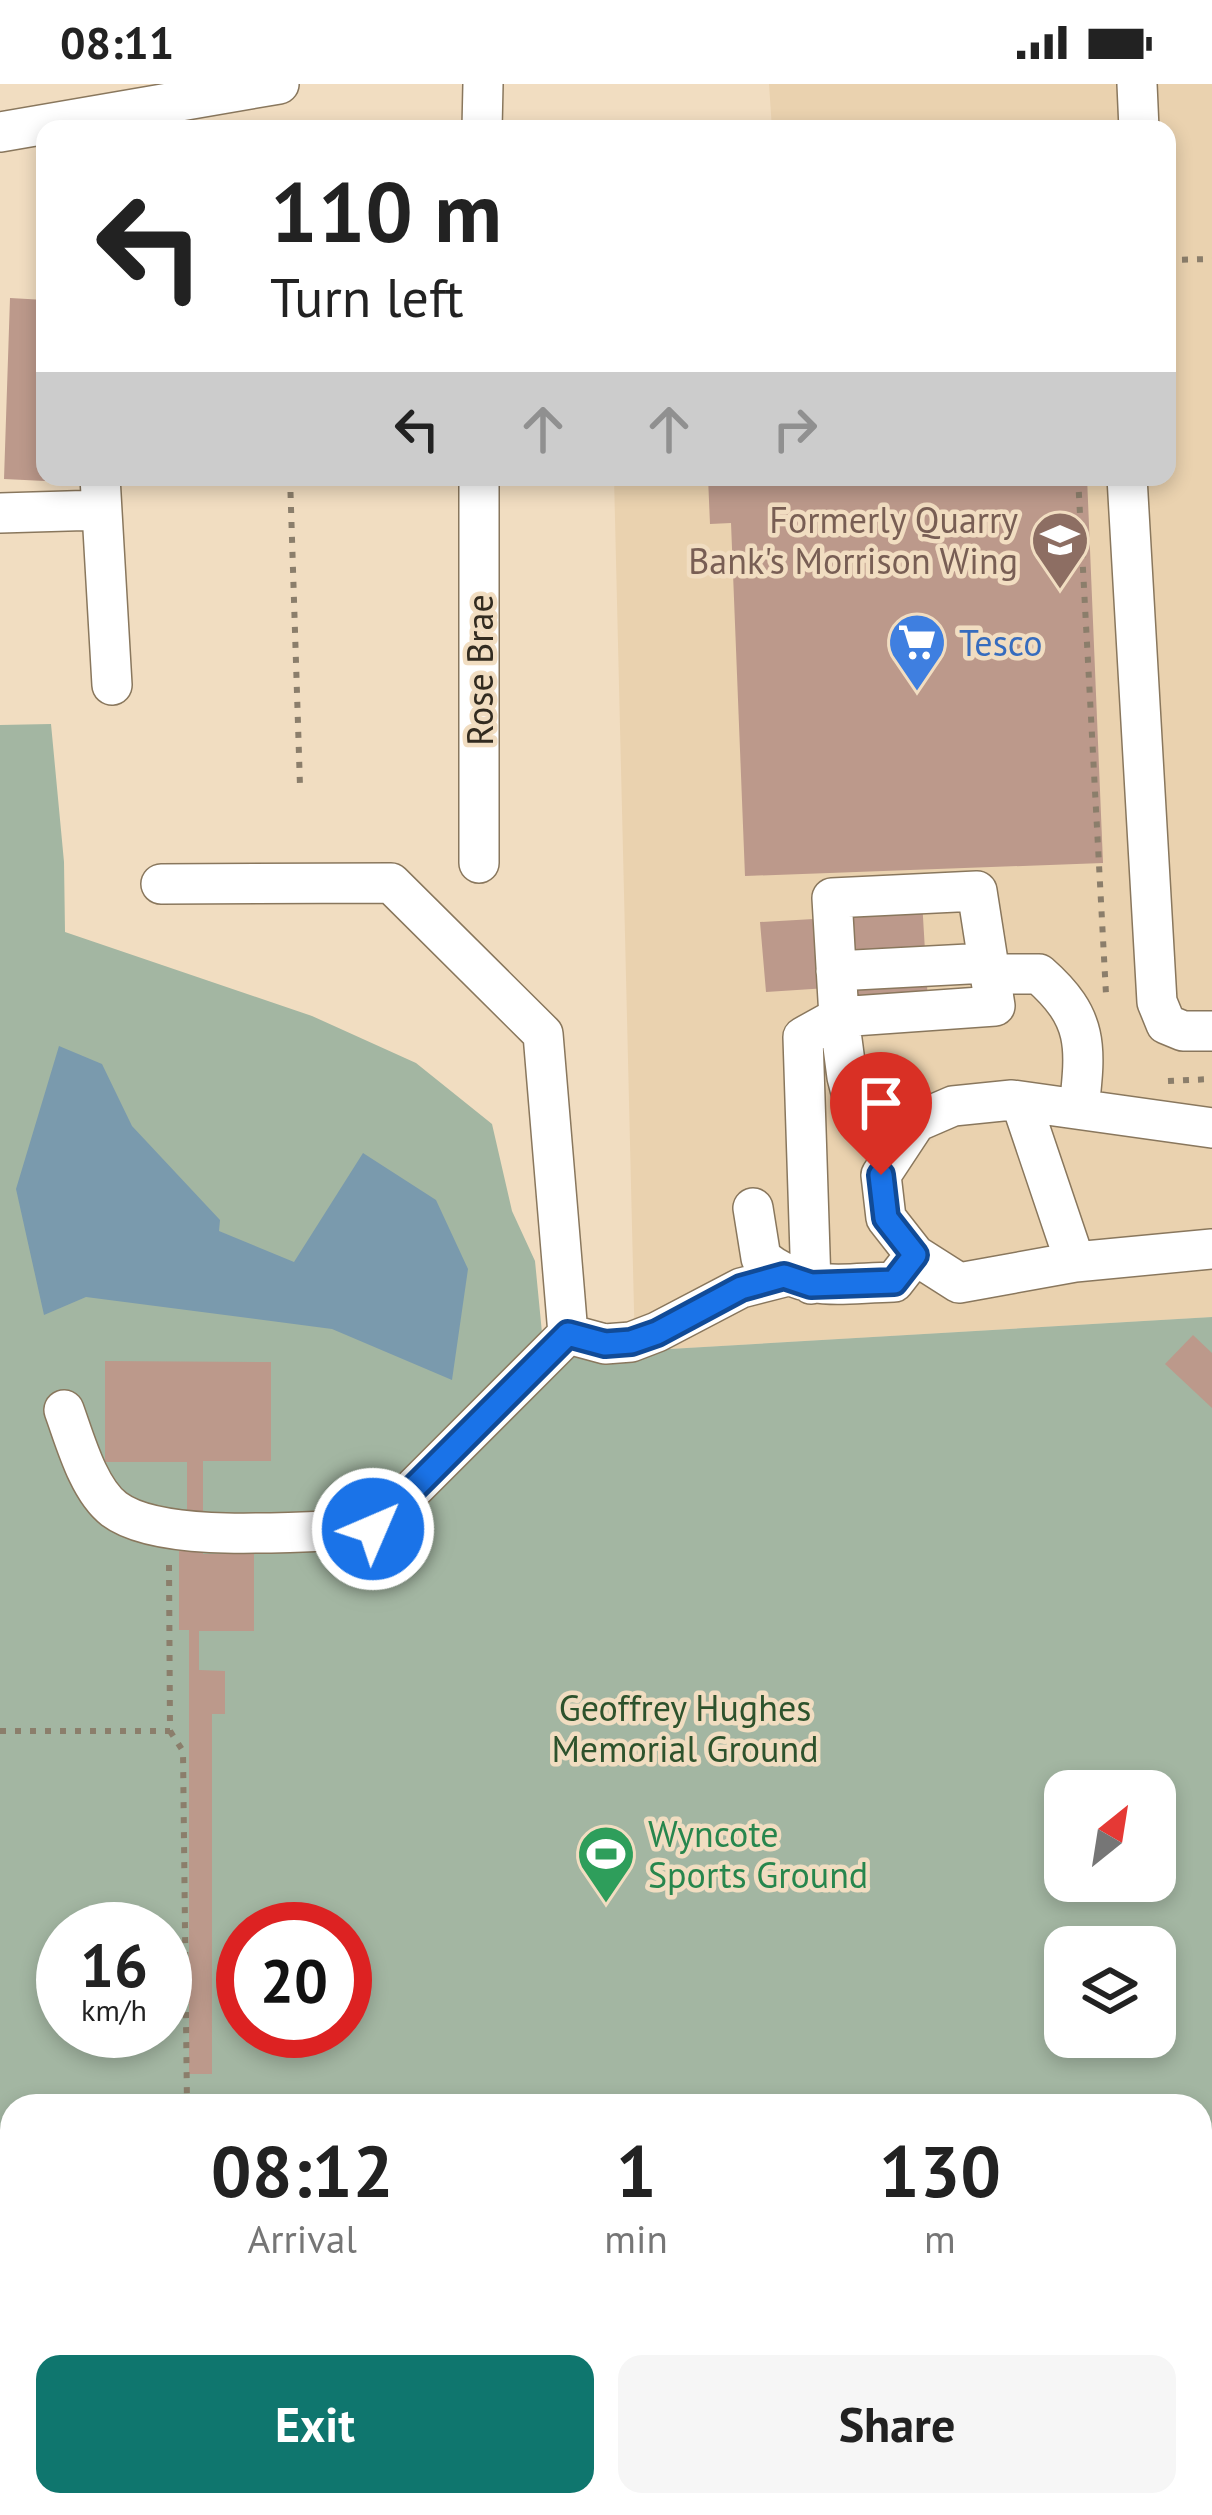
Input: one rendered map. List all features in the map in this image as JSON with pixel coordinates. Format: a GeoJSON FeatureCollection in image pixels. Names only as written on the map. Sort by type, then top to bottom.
{"type":"FeatureCollection","features":[{"type":"Feature","properties":{"kind":"street"},"geometry":{"type":"LineString","coordinates":[[39,120],[105,100],[279,84]]}},
{"type":"Feature","properties":{"kind":"street"},"geometry":{"type":"LineString","coordinates":[[482,120],[483,84]]}},
{"type":"Feature","properties":{"kind":"street"},"geometry":{"type":"LineString","coordinates":[[1136,84],[1138,120]]}},
{"type":"Feature","properties":{"kind":"street"},"geometry":{"type":"LineString","coordinates":[[0,132],[36,121]]}},
{"type":"Feature","properties":{"kind":"street","name":"Rose Brae"},"geometry":{"type":"LineString","coordinates":[[479,486],[479,863]]}},
{"type":"Feature","properties":{"kind":"street"},"geometry":{"type":"LineString","coordinates":[[1128,486],[1157,1002],[1166,1024],[1183,1031],[1212,1030]]}},
{"type":"Feature","properties":{"kind":"street"},"geometry":{"type":"LineString","coordinates":[[0,513],[101,494],[112,685]]}},
{"type":"Feature","properties":{"kind":"street"},"geometry":{"type":"LineString","coordinates":[[64,1410],[84,1467],[114,1509],[169,1532],[373,1529],[568,1334],[543,1034],[391,883],[161,884]]}},
{"type":"Feature","properties":{"kind":"street"},"geometry":{"type":"LineString","coordinates":[[892,1154],[859,1123],[837,995],[832,898],[977,891],[989,974]]}},
{"type":"Feature","properties":{"kind":"street"},"geometry":{"type":"LineString","coordinates":[[797,1281],[803,1037],[837,995],[989,974],[1039,974],[1067,999],[1085,1057],[1079,1109]]}},
{"type":"Feature","properties":{"kind":"street"},"geometry":{"type":"LineString","coordinates":[[1021,1102],[1075,1262]]}},
{"type":"Feature","properties":{"kind":"street"},"geometry":{"type":"LineString","coordinates":[[1212,1128],[1021,1102],[953,1106],[916,1122],[881,1175],[886,1218],[915,1255],[959,1283],[1075,1262],[1212,1250]]}},
{"type":"Feature","properties":{"kind":"street"},"geometry":{"type":"LineString","coordinates":[[753,1208],[761,1258],[797,1281]]}},
{"type":"Feature","properties":{"kind":"street"},"geometry":{"type":"LineString","coordinates":[[568,1334],[605,1344],[631,1342],[741,1288],[797,1281],[894,1282],[915,1255]]}},
{"type":"Feature","properties":{"kind":"path"},"geometry":{"type":"LineString","coordinates":[[1176,260],[1212,259]]}},
{"type":"Feature","properties":{"kind":"path"},"geometry":{"type":"LineString","coordinates":[[290,486],[300,786]]}},
{"type":"Feature","properties":{"kind":"path"},"geometry":{"type":"LineString","coordinates":[[1079,486],[1108,1016]]}},
{"type":"Feature","properties":{"kind":"path"},"geometry":{"type":"LineString","coordinates":[[1154,1082],[1212,1078]]}},
{"type":"Feature","properties":{"kind":"path"},"geometry":{"type":"LineString","coordinates":[[169,1532],[170,1731],[183,1750],[187,2094]]}},
{"type":"Feature","properties":{"kind":"path"},"geometry":{"type":"LineString","coordinates":[[0,1731],[170,1731]]}},
{"type":"Feature","properties":{"kind":"shaded area"},"geometry":{"type":"Polygon","coordinates":[[[769,84],[1212,84],[1212,1317],[635,1351],[614,486],[1176,486],[1176,120],[771,120],[769,84]]]}},
{"type":"Feature","properties":{"kind":"green space","name":"Wyncote Sports Ground"},"geometry":{"type":"Polygon","coordinates":[[[51,724],[64,862],[65,932],[312,1016],[416,1063],[492,1124],[512,1211],[535,1261],[542,1333],[635,1351],[1212,1317],[1212,2094],[0,2094],[0,725],[51,724]]]}},
{"type":"Feature","properties":{"kind":"water"},"geometry":{"type":"Polygon","coordinates":[[[59,1046],[102,1064],[132,1126],[220,1220],[219,1231],[294,1262],[363,1153],[436,1200],[468,1269],[452,1380],[332,1329],[86,1297],[44,1315],[16,1189],[59,1046]]]}},
{"type":"Feature","properties":{"kind":"building"},"geometry":{"type":"Polygon","coordinates":[[[10,298],[36,299],[36,481],[4,479],[10,298]]]}},
{"type":"Feature","properties":{"kind":"building","name":"Tesco"},"geometry":{"type":"Polygon","coordinates":[[[708,486],[1087,486],[1103,863],[745,876],[731,523],[710,524],[708,486]]]}},
{"type":"Feature","properties":{"kind":"building"},"geometry":{"type":"Polygon","coordinates":[[[921,883],[929,1019],[843,1020],[843,987],[766,992],[760,922],[848,917],[921,883]]]}},
{"type":"Feature","properties":{"kind":"building"},"geometry":{"type":"Polygon","coordinates":[[[1193,1335],[1212,1353],[1212,1408],[1165,1364],[1193,1335]]]}},
{"type":"Feature","properties":{"kind":"building"},"geometry":{"type":"Polygon","coordinates":[[[105,1361],[271,1362],[271,1461],[203,1461],[203,1554],[254,1554],[254,1631],[199,1631],[199,1670],[225,1671],[225,1714],[212,1714],[212,2074],[189,2074],[189,1630],[179,1630],[179,1551],[187,1551],[187,1462],[105,1462],[105,1361]]]}},
{"type":"Feature","properties":{"kind":"place","name":"Formerly Quarry Bank's Morrison Wing"},"geometry":{"type":"Point","coordinates":[1060,591]}},
{"type":"Feature","properties":{"kind":"place","name":"Tesco"},"geometry":{"type":"Point","coordinates":[917,693]}},
{"type":"Feature","properties":{"kind":"place","name":"Wyncote Sports Ground"},"geometry":{"type":"Point","coordinates":[606,1905]}},
{"type":"Feature","properties":{"kind":"route"},"geometry":{"type":"LineString","coordinates":[[373,1529],[568,1334],[605,1344],[631,1342],[741,1288],[784,1276],[811,1285],[894,1282],[915,1255],[886,1218],[881,1175]]}},
{"type":"Feature","properties":{"kind":"park label","name":"Geoffrey Hughes Memorial Ground"},"geometry":{"type":"Point","coordinates":[685,1728]}}]}
